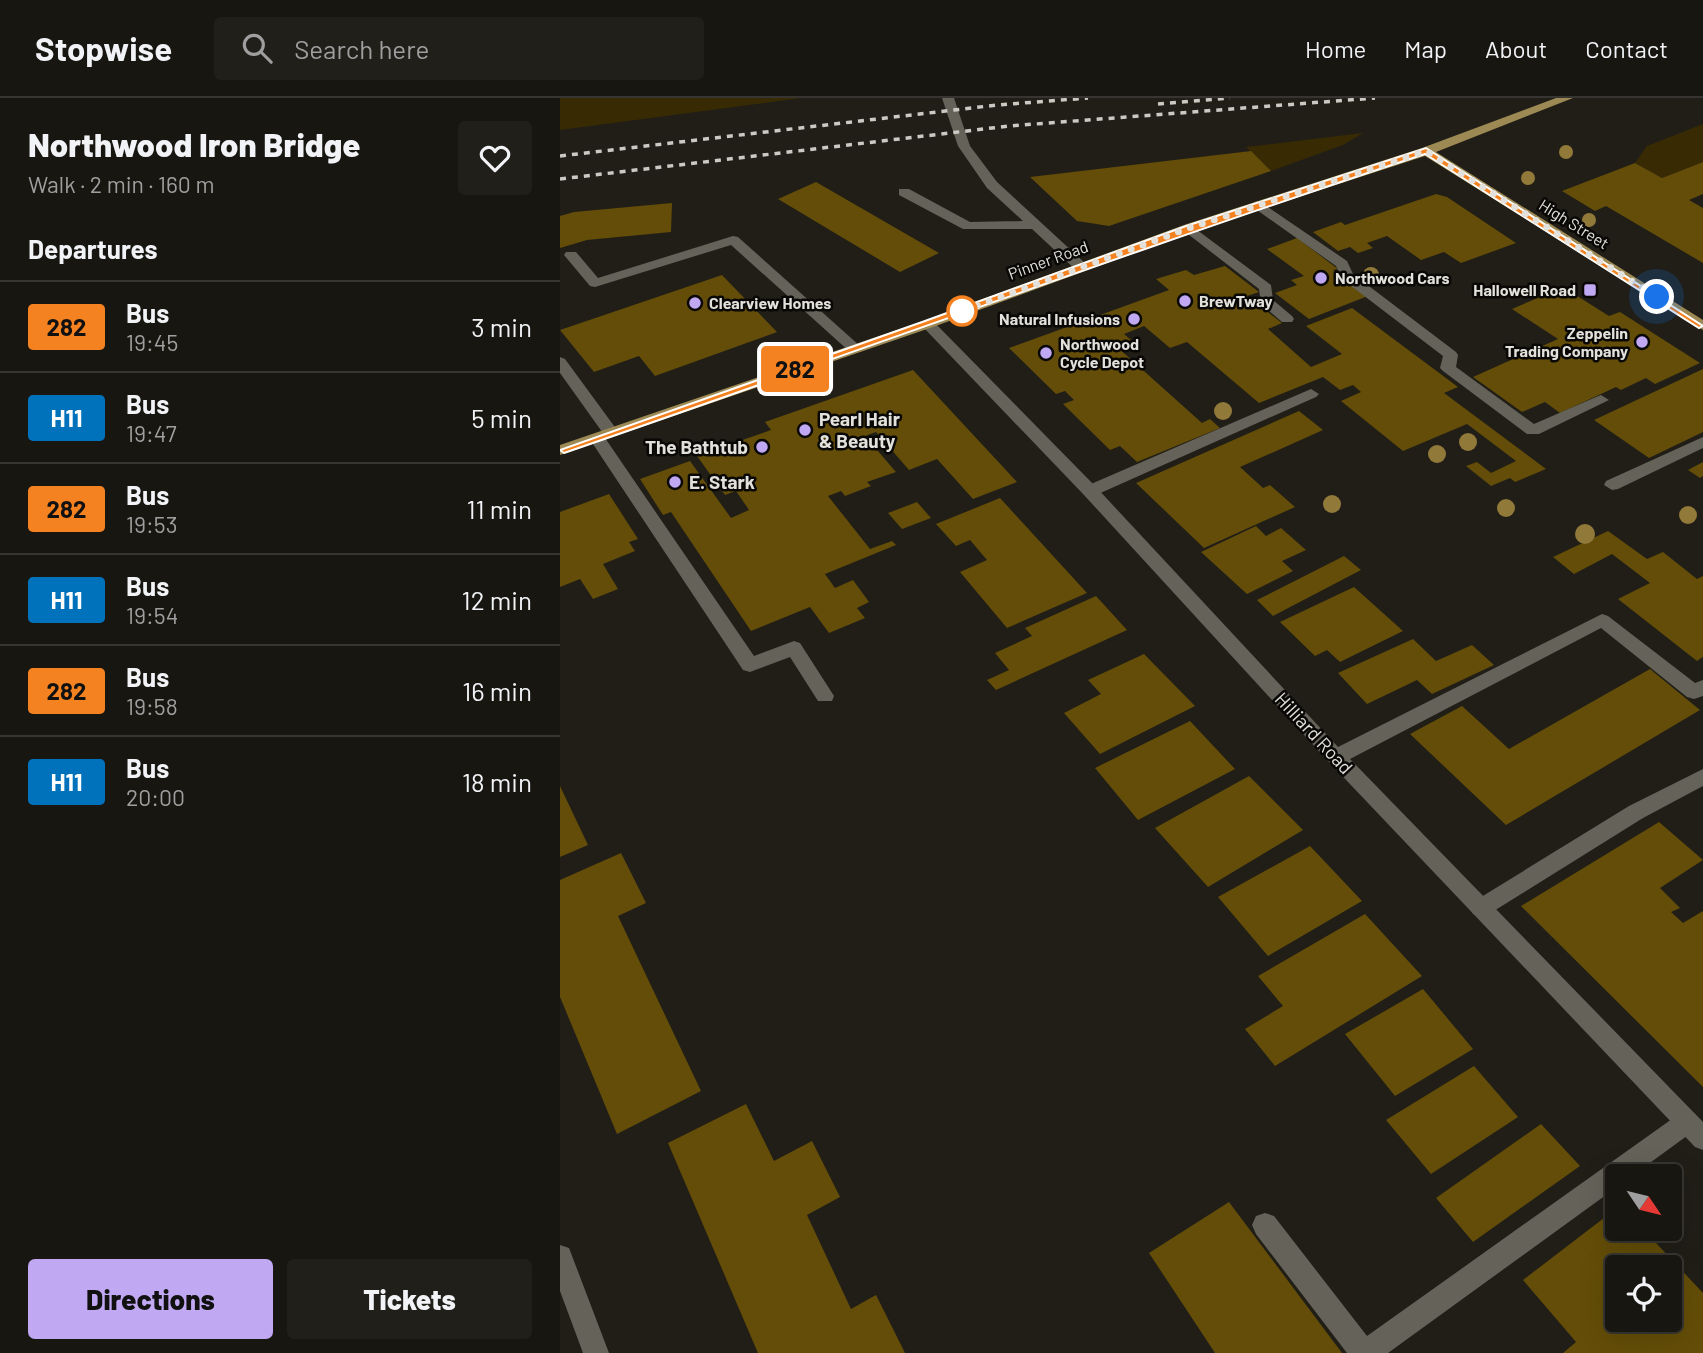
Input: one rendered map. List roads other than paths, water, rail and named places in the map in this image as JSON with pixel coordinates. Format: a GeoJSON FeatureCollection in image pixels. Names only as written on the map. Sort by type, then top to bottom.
{"type":"FeatureCollection","features":[{"type":"Feature","properties":{"kind":"main road","name":"Pinner Road"},"geometry":{"type":"LineString","coordinates":[[560,450],[928,324],[1189,228],[1426,151],[1567,98]]}},
{"type":"Feature","properties":{"kind":"main road","name":"High Street"},"geometry":{"type":"LineString","coordinates":[[1426,151],[1703,326]]}},
{"type":"Feature","properties":{"kind":"street"},"geometry":{"type":"LineString","coordinates":[[947,98],[964,146],[992,185],[1081,267]]}},
{"type":"Feature","properties":{"kind":"street"},"geometry":{"type":"LineString","coordinates":[[904,192],[968,226],[1034,225]]}},
{"type":"Feature","properties":{"kind":"street"},"geometry":{"type":"LineString","coordinates":[[1259,205],[1342,264],[1347,276],[1451,355],[1448,368],[1533,431],[1601,400]]}},
{"type":"Feature","properties":{"kind":"street"},"geometry":{"type":"LineString","coordinates":[[1189,228],[1266,288],[1266,301],[1287,319]]}},
{"type":"Feature","properties":{"kind":"street"},"geometry":{"type":"LineString","coordinates":[[571,255],[595,283],[733,240],[855,349]]}},
{"type":"Feature","properties":{"kind":"street","name":"Hilliard Road"},"geometry":{"type":"LineString","coordinates":[[928,324],[1090,491],[1336,757],[1695,1130]]}},
{"type":"Feature","properties":{"kind":"street"},"geometry":{"type":"LineString","coordinates":[[560,362],[750,665],[794,649],[825,696]]}},
{"type":"Feature","properties":{"kind":"street"},"geometry":{"type":"LineString","coordinates":[[1090,491],[1311,394]]}},
{"type":"Feature","properties":{"kind":"street"},"geometry":{"type":"LineString","coordinates":[[1612,485],[1703,442]]}},
{"type":"Feature","properties":{"kind":"street"},"geometry":{"type":"LineString","coordinates":[[1336,757],[1602,620],[1694,692],[1703,687]]}},
{"type":"Feature","properties":{"kind":"street"},"geometry":{"type":"LineString","coordinates":[[1481,908],[1636,813],[1703,777]]}},
{"type":"Feature","properties":{"kind":"street"},"geometry":{"type":"LineString","coordinates":[[1265,1224],[1365,1353],[1695,1130]]}},
{"type":"Feature","properties":{"kind":"street"},"geometry":{"type":"LineString","coordinates":[[560,1257],[596,1353]]}},
{"type":"Feature","properties":{"kind":"railway"},"geometry":{"type":"LineString","coordinates":[[560,156],[997,105],[1088,98]]}},
{"type":"Feature","properties":{"kind":"railway"},"geometry":{"type":"LineString","coordinates":[[1158,104],[1230,98]]}},
{"type":"Feature","properties":{"kind":"railway"},"geometry":{"type":"LineString","coordinates":[[560,179],[1009,126],[1375,98]]}},
{"type":"Feature","properties":{"kind":"place","name":"Northwood Cars"},"geometry":{"type":"Point","coordinates":[1321,278]}},
{"type":"Feature","properties":{"kind":"place","name":"Hallowell Road"},"geometry":{"type":"Point","coordinates":[1590,290]}},
{"type":"Feature","properties":{"kind":"place","name":"BrewTway"},"geometry":{"type":"Point","coordinates":[1185,301]}},
{"type":"Feature","properties":{"kind":"place","name":"Clearview Homes"},"geometry":{"type":"Point","coordinates":[695,303]}},
{"type":"Feature","properties":{"kind":"place","name":"Natural Infusions"},"geometry":{"type":"Point","coordinates":[1134,319]}},
{"type":"Feature","properties":{"kind":"place","name":"Zeppelin Trading Company"},"geometry":{"type":"Point","coordinates":[1642,342]}},
{"type":"Feature","properties":{"kind":"place","name":"Northwood Cycle Depot"},"geometry":{"type":"Point","coordinates":[1046,353]}},
{"type":"Feature","properties":{"kind":"place","name":"Pearl Hair & Beauty"},"geometry":{"type":"Point","coordinates":[805,430]}},
{"type":"Feature","properties":{"kind":"place","name":"The Bathtub"},"geometry":{"type":"Point","coordinates":[762,447]}},
{"type":"Feature","properties":{"kind":"place","name":"E. Stark"},"geometry":{"type":"Point","coordinates":[675,482]}}]}
